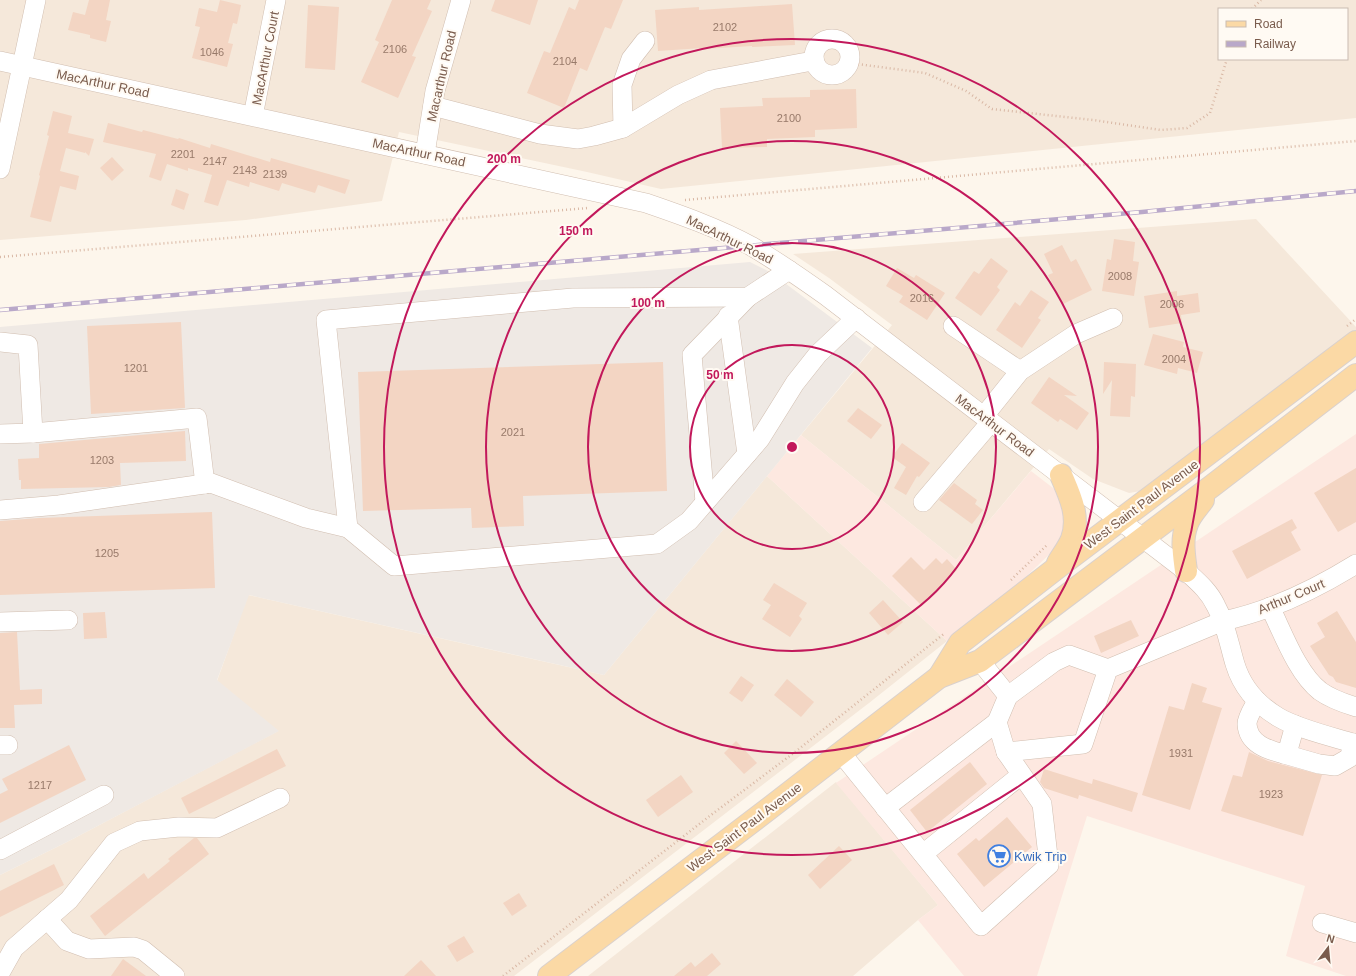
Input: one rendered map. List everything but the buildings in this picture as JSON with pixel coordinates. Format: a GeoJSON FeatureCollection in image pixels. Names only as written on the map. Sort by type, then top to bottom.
{"type":"FeatureCollection","features":[{"type":"Feature","properties":{"kind":"main road","name":"West Saint Paul Avenue"},"geometry":{"type":"LineString","coordinates":[[939,677],[960,643],[1119,520],[1356,342]]}},
{"type":"Feature","properties":{"kind":"main road","name":"West Saint Paul Avenue"},"geometry":{"type":"LineString","coordinates":[[548,976],[939,677],[980,661],[1143,539],[1356,375]]}},
{"type":"Feature","properties":{"kind":"main road"},"geometry":{"type":"LineString","coordinates":[[1054,570],[1072,540],[1075,520],[1072,502],[1061,475]]}},
{"type":"Feature","properties":{"kind":"main road"},"geometry":{"type":"LineString","coordinates":[[1186,571],[1183,544],[1187,522],[1212,486]]}},
{"type":"Feature","properties":{"kind":"street"},"geometry":{"type":"LineString","coordinates":[[0,169],[36,0]]}},
{"type":"Feature","properties":{"kind":"street","name":"MacArthur Court"},"geometry":{"type":"LineString","coordinates":[[253,116],[276,0]]}},
{"type":"Feature","properties":{"kind":"street","name":"Macarthur Road"},"geometry":{"type":"LineString","coordinates":[[425,154],[435,92],[461,0]]}},
{"type":"Feature","properties":{"kind":"street"},"geometry":{"type":"LineString","coordinates":[[837,39],[850,51],[850,63],[842,72],[837,75],[831,75],[820,70],[816,65],[814,54],[820,43],[825,40],[837,39]]}},
{"type":"Feature","properties":{"kind":"street"},"geometry":{"type":"LineString","coordinates":[[623,128],[622,85],[631,59],[645,41]]}},
{"type":"Feature","properties":{"kind":"street"},"geometry":{"type":"LineString","coordinates":[[433,106],[540,134],[578,138],[594,136],[623,128],[678,95],[711,80],[807,62],[814,59]]}},
{"type":"Feature","properties":{"kind":"street","name":"MacArthur Road"},"geometry":{"type":"LineString","coordinates":[[0,61],[646,203],[678,214],[724,233],[750,246],[789,270],[856,318],[1186,571],[1203,586],[1216,604],[1223,621],[1235,664],[1240,676],[1246,688],[1257,701],[1279,718],[1295,725],[1355,744]]}},
{"type":"Feature","properties":{"kind":"street"},"geometry":{"type":"LineString","coordinates":[[705,502],[692,355],[748,297],[789,270]]}},
{"type":"Feature","properties":{"kind":"street"},"geometry":{"type":"LineString","coordinates":[[348,528],[326,320],[573,298],[748,297]]}},
{"type":"Feature","properties":{"kind":"street"},"geometry":{"type":"LineString","coordinates":[[728,316],[747,454]]}},
{"type":"Feature","properties":{"kind":"street"},"geometry":{"type":"LineString","coordinates":[[0,510],[59,505],[211,484],[306,518],[348,528],[394,566],[658,544],[689,521],[760,440],[795,383],[814,360],[856,318]]}},
{"type":"Feature","properties":{"kind":"street"},"geometry":{"type":"LineString","coordinates":[[923,502],[988,419],[1020,371],[1076,334],[1113,318]]}},
{"type":"Feature","properties":{"kind":"street"},"geometry":{"type":"LineString","coordinates":[[953,326],[1020,371]]}},
{"type":"Feature","properties":{"kind":"street"},"geometry":{"type":"LineString","coordinates":[[0,342],[28,345],[33,433]]}},
{"type":"Feature","properties":{"kind":"street"},"geometry":{"type":"LineString","coordinates":[[0,434],[33,433],[197,418],[205,484]]}},
{"type":"Feature","properties":{"kind":"street","name":"Arthur Court"},"geometry":{"type":"LineString","coordinates":[[1108,669],[1223,621],[1241,617],[1308,592],[1356,564]]}},
{"type":"Feature","properties":{"kind":"street"},"geometry":{"type":"LineString","coordinates":[[1270,607],[1301,670],[1319,690],[1339,702],[1356,707]]}},
{"type":"Feature","properties":{"kind":"street"},"geometry":{"type":"LineString","coordinates":[[0,622],[68,620]]}},
{"type":"Feature","properties":{"kind":"street"},"geometry":{"type":"LineString","coordinates":[[885,808],[997,722],[1008,696],[1054,662],[1069,655],[1108,669],[1083,744],[1006,752]]}},
{"type":"Feature","properties":{"kind":"street"},"geometry":{"type":"LineString","coordinates":[[980,661],[1008,696]]}},
{"type":"Feature","properties":{"kind":"street"},"geometry":{"type":"LineString","coordinates":[[1257,701],[1247,723],[1250,736],[1264,749],[1319,764],[1335,766],[1349,758],[1355,744]]}},
{"type":"Feature","properties":{"kind":"street"},"geometry":{"type":"LineString","coordinates":[[841,753],[981,926],[1049,865],[1042,804],[1006,752],[997,722]]}},
{"type":"Feature","properties":{"kind":"street"},"geometry":{"type":"LineString","coordinates":[[1284,754],[1288,750],[1295,725]]}},
{"type":"Feature","properties":{"kind":"street"},"geometry":{"type":"LineString","coordinates":[[922,854],[1021,775]]}},
{"type":"Feature","properties":{"kind":"street"},"geometry":{"type":"LineString","coordinates":[[0,850],[104,795]]}},
{"type":"Feature","properties":{"kind":"street"},"geometry":{"type":"LineString","coordinates":[[0,973],[14,948],[69,900],[114,843],[140,830],[179,827],[217,828],[280,798]]}},
{"type":"Feature","properties":{"kind":"street"},"geometry":{"type":"LineString","coordinates":[[47,919],[67,941],[89,950],[134,947],[143,950],[175,976]]}},
{"type":"Feature","properties":{"kind":"street"},"geometry":{"type":"LineString","coordinates":[[1322,923],[1356,933]]}},
{"type":"Feature","properties":{"kind":"path"},"geometry":{"type":"LineString","coordinates":[[1253,8],[1260,0]]}},
{"type":"Feature","properties":{"kind":"path"},"geometry":{"type":"LineString","coordinates":[[850,63],[925,73],[966,91],[992,109],[1093,120],[1161,130],[1187,128],[1210,113],[1227,60]]}},
{"type":"Feature","properties":{"kind":"path"},"geometry":{"type":"LineString","coordinates":[[687,199],[1356,141]]}},
{"type":"Feature","properties":{"kind":"path"},"geometry":{"type":"LineString","coordinates":[[0,258],[593,208]]}},
{"type":"Feature","properties":{"kind":"path"},"geometry":{"type":"LineString","coordinates":[[1009,582],[1049,543]]}},
{"type":"Feature","properties":{"kind":"path"},"geometry":{"type":"LineString","coordinates":[[503,976],[819,733],[947,631]]}},
{"type":"Feature","properties":{"kind":"shaded area"},"geometry":{"type":"Polygon","coordinates":[[[0,0],[1356,0],[1356,118],[661,189],[399,132],[382,201],[246,220],[0,240],[0,0]]]}},
{"type":"Feature","properties":{"kind":"shaded area"},"geometry":{"type":"Polygon","coordinates":[[[1256,219],[1356,327],[1356,330],[1141,491],[1129,493],[1093,479],[1049,449],[956,560],[801,435],[892,325],[829,278],[793,254],[1256,219]]]}},
{"type":"Feature","properties":{"kind":"shaded area"},"geometry":{"type":"Polygon","coordinates":[[[750,262],[770,272],[872,348],[604,675],[249,595],[217,680],[279,731],[67,842],[0,875],[0,327],[750,262]]]}},
{"type":"Feature","properties":{"kind":"shaded area"},"geometry":{"type":"Polygon","coordinates":[[[1356,434],[1356,976],[1346,976],[1286,956],[1305,886],[1087,816],[1037,976],[964,976],[918,920],[938,905],[836,783],[1356,434]]]}},
{"type":"Feature","properties":{"kind":"shaded area"},"geometry":{"type":"Polygon","coordinates":[[[801,435],[956,560],[1031,471],[1057,491],[1069,521],[1058,546],[1008,594],[947,641],[767,476],[801,435]]]}},
{"type":"Feature","properties":{"kind":"shaded area"},"geometry":{"type":"Polygon","coordinates":[[[767,476],[947,641],[869,703],[514,976],[0,976],[0,875],[67,842],[278,731],[217,681],[248,595],[604,675],[767,476]]]}},
{"type":"Feature","properties":{"kind":"shaded area"},"geometry":{"type":"Polygon","coordinates":[[[836,782],[938,905],[918,920],[853,976],[588,976],[836,782]]]}},
{"type":"Feature","properties":{"kind":"railway"},"geometry":{"type":"LineString","coordinates":[[0,310],[1142,212],[1356,191]]}},
{"type":"Feature","properties":{"kind":"place","name":"Kwik Trip"},"geometry":{"type":"Point","coordinates":[999,856]}}]}
